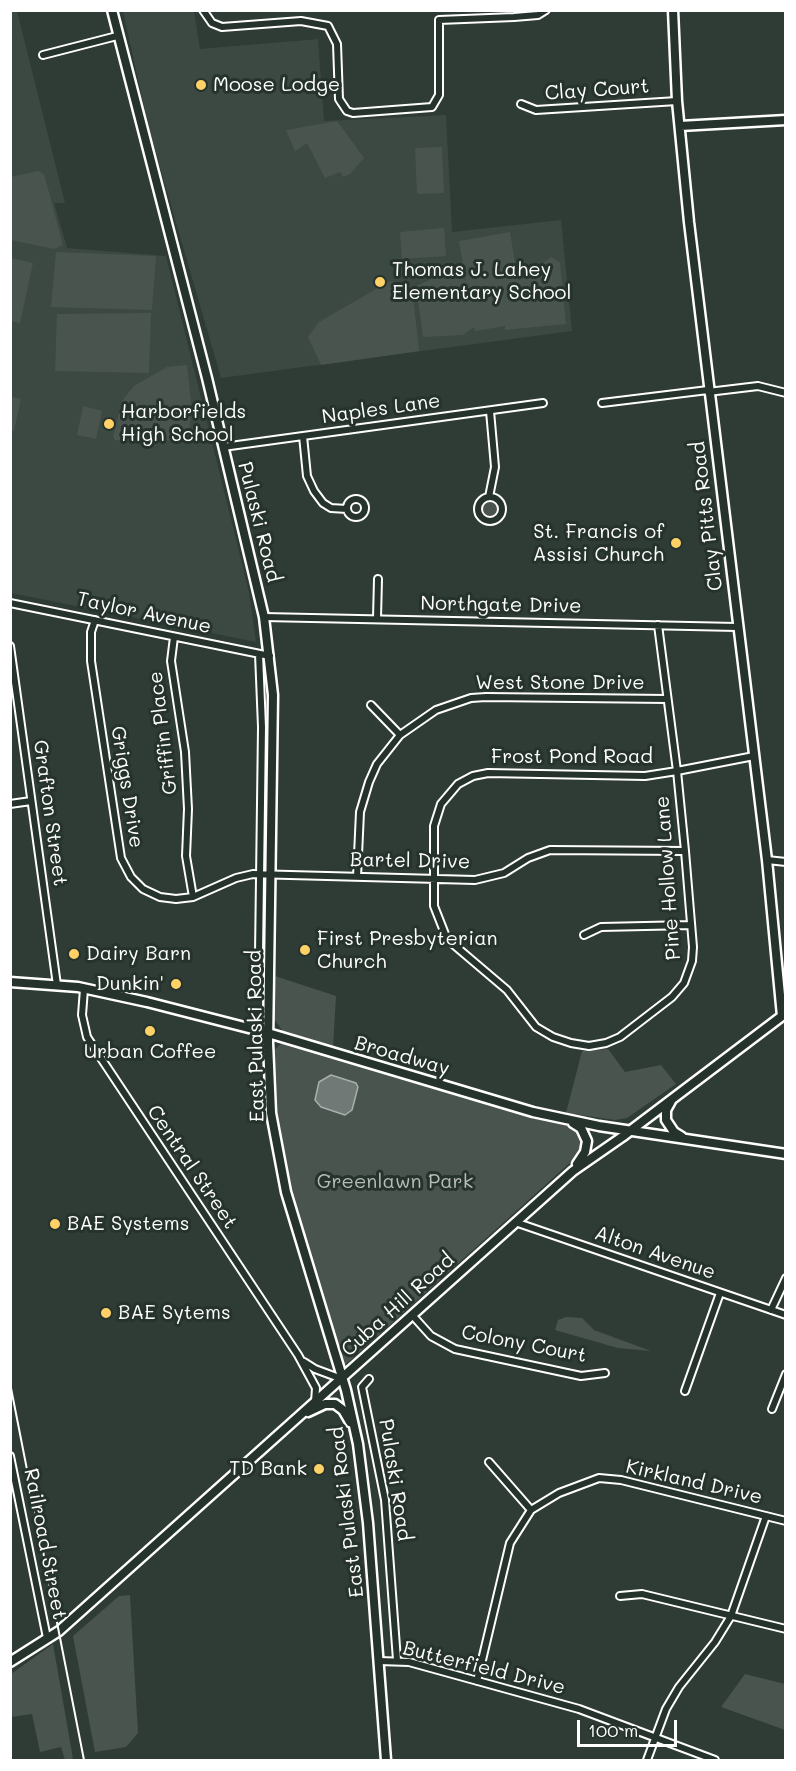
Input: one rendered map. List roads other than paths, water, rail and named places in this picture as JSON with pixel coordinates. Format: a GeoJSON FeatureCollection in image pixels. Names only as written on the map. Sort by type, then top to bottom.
{"type":"FeatureCollection","features":[{"type":"Feature","properties":{"kind":"main road","name":"Pulaski Road"},"geometry":{"type":"LineString","coordinates":[[112,10],[264,617],[273,695],[272,875]]}},
{"type":"Feature","properties":{"kind":"main road","name":"Clay Pitts Road"},"geometry":{"type":"LineString","coordinates":[[673,10],[677,101],[708,391],[767,860],[784,1015]]}},
{"type":"Feature","properties":{"kind":"main road"},"geometry":{"type":"LineString","coordinates":[[680,126],[786,120]]}},
{"type":"Feature","properties":{"kind":"main road","name":"East Pulaski Road"},"geometry":{"type":"LineString","coordinates":[[272,875],[268,1033],[269,1091],[278,1157],[302,1248],[342,1379],[358,1444],[368,1515],[386,1761]]}},
{"type":"Feature","properties":{"kind":"main road","name":"Broadway"},"geometry":{"type":"LineString","coordinates":[[10,982],[84,989],[268,1033],[559,1117],[630,1131],[786,1154]]}},
{"type":"Feature","properties":{"kind":"main road","name":"Cuba Hill Road"},"geometry":{"type":"LineString","coordinates":[[10,1662],[59,1631],[573,1171],[784,1015]]}},
{"type":"Feature","properties":{"kind":"main road"},"geometry":{"type":"LineString","coordinates":[[673,1099],[666,1110],[666,1120],[674,1132],[688,1139]]}},
{"type":"Feature","properties":{"kind":"main road"},"geometry":{"type":"LineString","coordinates":[[559,1117],[578,1126],[586,1136],[585,1152],[573,1171]]}},
{"type":"Feature","properties":{"kind":"main road"},"geometry":{"type":"LineString","coordinates":[[302,1415],[325,1404],[335,1404],[348,1417],[358,1444]]}},
{"type":"Feature","properties":{"kind":"street"},"geometry":{"type":"LineString","coordinates":[[203,10],[212,23],[222,27],[301,21],[328,26],[337,44],[339,99],[347,111],[352,113],[432,107],[439,95],[439,20],[538,15],[546,10]]}},
{"type":"Feature","properties":{"kind":"street"},"geometry":{"type":"LineString","coordinates":[[43,55],[117,36]]}},
{"type":"Feature","properties":{"kind":"street","name":"Clay Court"},"geometry":{"type":"LineString","coordinates":[[521,104],[536,110],[677,101]]}},
{"type":"Feature","properties":{"kind":"street"},"geometry":{"type":"LineString","coordinates":[[602,403],[758,386],[786,393]]}},
{"type":"Feature","properties":{"kind":"street","name":"Naples Lane"},"geometry":{"type":"LineString","coordinates":[[223,447],[543,403]]}},
{"type":"Feature","properties":{"kind":"street"},"geometry":{"type":"LineString","coordinates":[[489,497],[495,467],[490,411]]}},
{"type":"Feature","properties":{"kind":"street"},"geometry":{"type":"LineString","coordinates":[[303,436],[307,476],[314,491],[323,503],[331,508],[347,509]]}},
{"type":"Feature","properties":{"kind":"street"},"geometry":{"type":"LineString","coordinates":[[489,497],[497,499],[502,506],[499,518],[492,522],[484,521],[477,511],[482,500],[489,497]]}},
{"type":"Feature","properties":{"kind":"street"},"geometry":{"type":"LineString","coordinates":[[377,618],[378,579]]}},
{"type":"Feature","properties":{"kind":"street","name":"Taylor Avenue"},"geometry":{"type":"LineString","coordinates":[[10,603],[270,656]]}},
{"type":"Feature","properties":{"kind":"street","name":"Northgate Drive"},"geometry":{"type":"LineString","coordinates":[[264,617],[737,627]]}},
{"type":"Feature","properties":{"kind":"street","name":"Griggs Drive"},"geometry":{"type":"LineString","coordinates":[[95,620],[91,632],[92,661],[121,858],[131,877],[143,889],[160,897],[176,899],[193,897],[236,878],[272,875]]}},
{"type":"Feature","properties":{"kind":"street","name":"Pine Hollow Lane"},"geometry":{"type":"LineString","coordinates":[[432,879],[437,919],[454,948],[507,990],[536,1027],[553,1037],[589,1046],[606,1043],[620,1037],[672,997],[684,983],[692,961],[686,851],[658,625]]}},
{"type":"Feature","properties":{"kind":"street","name":"Griffin Place"},"geometry":{"type":"LineString","coordinates":[[174,637],[171,649],[172,678],[185,752],[186,856],[193,897]]}},
{"type":"Feature","properties":{"kind":"street","name":"Grafton Street"},"geometry":{"type":"LineString","coordinates":[[10,646],[57,985]]}},
{"type":"Feature","properties":{"kind":"street"},"geometry":{"type":"LineString","coordinates":[[259,654],[262,727],[259,954]]}},
{"type":"Feature","properties":{"kind":"street","name":"West Stone Drive"},"geometry":{"type":"LineString","coordinates":[[357,877],[358,829],[364,796],[377,764],[400,735],[436,710],[471,698],[667,699]]}},
{"type":"Feature","properties":{"kind":"street"},"geometry":{"type":"LineString","coordinates":[[371,705],[400,735]]}},
{"type":"Feature","properties":{"kind":"street","name":"Frost Pond Road"},"geometry":{"type":"LineString","coordinates":[[432,879],[436,814],[448,794],[473,776],[505,772],[645,776],[754,756]]}},
{"type":"Feature","properties":{"kind":"street"},"geometry":{"type":"LineString","coordinates":[[10,804],[31,801]]}},
{"type":"Feature","properties":{"kind":"street","name":"Bartel Drive"},"geometry":{"type":"LineString","coordinates":[[272,875],[475,880],[504,873],[528,858],[550,850],[686,851]]}},
{"type":"Feature","properties":{"kind":"street"},"geometry":{"type":"LineString","coordinates":[[767,860],[786,862]]}},
{"type":"Feature","properties":{"kind":"street"},"geometry":{"type":"LineString","coordinates":[[584,935],[601,927],[690,925]]}},
{"type":"Feature","properties":{"kind":"street","name":"Central Street"},"geometry":{"type":"LineString","coordinates":[[84,989],[83,1022],[92,1046],[298,1355],[316,1388],[314,1404]]}},
{"type":"Feature","properties":{"kind":"street","name":"Alton Avenue"},"geometry":{"type":"LineString","coordinates":[[515,1222],[786,1315]]}},
{"type":"Feature","properties":{"kind":"street"},"geometry":{"type":"LineString","coordinates":[[771,1310],[786,1278]]}},
{"type":"Feature","properties":{"kind":"street"},"geometry":{"type":"LineString","coordinates":[[685,1391],[720,1293]]}},
{"type":"Feature","properties":{"kind":"street","name":"Colony Court"},"geometry":{"type":"LineString","coordinates":[[412,1316],[431,1336],[455,1349],[581,1376],[605,1372]]}},
{"type":"Feature","properties":{"kind":"street","name":"Central Street"},"geometry":{"type":"LineString","coordinates":[[298,1355],[315,1370],[342,1379]]}},
{"type":"Feature","properties":{"kind":"street"},"geometry":{"type":"LineString","coordinates":[[772,1409],[786,1374]]}},
{"type":"Feature","properties":{"kind":"street","name":"Pulaski Road"},"geometry":{"type":"LineString","coordinates":[[369,1379],[362,1387],[386,1500],[397,1660]]}},
{"type":"Feature","properties":{"kind":"street","name":"Railroad Street"},"geometry":{"type":"LineString","coordinates":[[10,1456],[47,1638]]}},
{"type":"Feature","properties":{"kind":"street"},"geometry":{"type":"LineString","coordinates":[[489,1462],[531,1510]]}},
{"type":"Feature","properties":{"kind":"street","name":"Kirkland Drive"},"geometry":{"type":"LineString","coordinates":[[477,1681],[510,1543],[531,1510],[559,1492],[599,1478],[647,1485],[786,1521]]}},
{"type":"Feature","properties":{"kind":"street"},"geometry":{"type":"LineString","coordinates":[[646,1761],[666,1709],[679,1687],[715,1641],[731,1616],[766,1516]]}},
{"type":"Feature","properties":{"kind":"street"},"geometry":{"type":"LineString","coordinates":[[620,1596],[642,1594],[786,1629]]}},
{"type":"Feature","properties":{"kind":"street","name":"Butterfield Drive"},"geometry":{"type":"LineString","coordinates":[[379,1661],[397,1660],[579,1709],[715,1761]]}},
{"type":"Feature","properties":{"kind":"railway"},"geometry":{"type":"LineString","coordinates":[[10,1383],[84,1760]]}},
{"type":"Feature","properties":{"kind":"place","name":"Moose Lodge"},"geometry":{"type":"Point","coordinates":[201,85]}},
{"type":"Feature","properties":{"kind":"place","name":"Thomas J. Lahey Elementary School"},"geometry":{"type":"Point","coordinates":[380,282]}},
{"type":"Feature","properties":{"kind":"place","name":"Harborfields High School"},"geometry":{"type":"Point","coordinates":[109,424]}},
{"type":"Feature","properties":{"kind":"place","name":"St. Francis of Assisi Church"},"geometry":{"type":"Point","coordinates":[676,543]}},
{"type":"Feature","properties":{"kind":"place","name":"First Presbyterian Church"},"geometry":{"type":"Point","coordinates":[305,950]}},
{"type":"Feature","properties":{"kind":"place","name":"Dairy Barn"},"geometry":{"type":"Point","coordinates":[74,954]}},
{"type":"Feature","properties":{"kind":"place","name":"Dunkin'"},"geometry":{"type":"Point","coordinates":[176,984]}},
{"type":"Feature","properties":{"kind":"place","name":"Urban Coffee"},"geometry":{"type":"Point","coordinates":[150,1031]}},
{"type":"Feature","properties":{"kind":"place","name":"BAE Systems"},"geometry":{"type":"Point","coordinates":[55,1224]}},
{"type":"Feature","properties":{"kind":"place","name":"BAE Sytems"},"geometry":{"type":"Point","coordinates":[106,1313]}},
{"type":"Feature","properties":{"kind":"place","name":"TD Bank"},"geometry":{"type":"Point","coordinates":[319,1469]}},
{"type":"Feature","properties":{"kind":"park label","name":"Greenlawn Park"},"geometry":{"type":"Point","coordinates":[395,1182]}}]}
